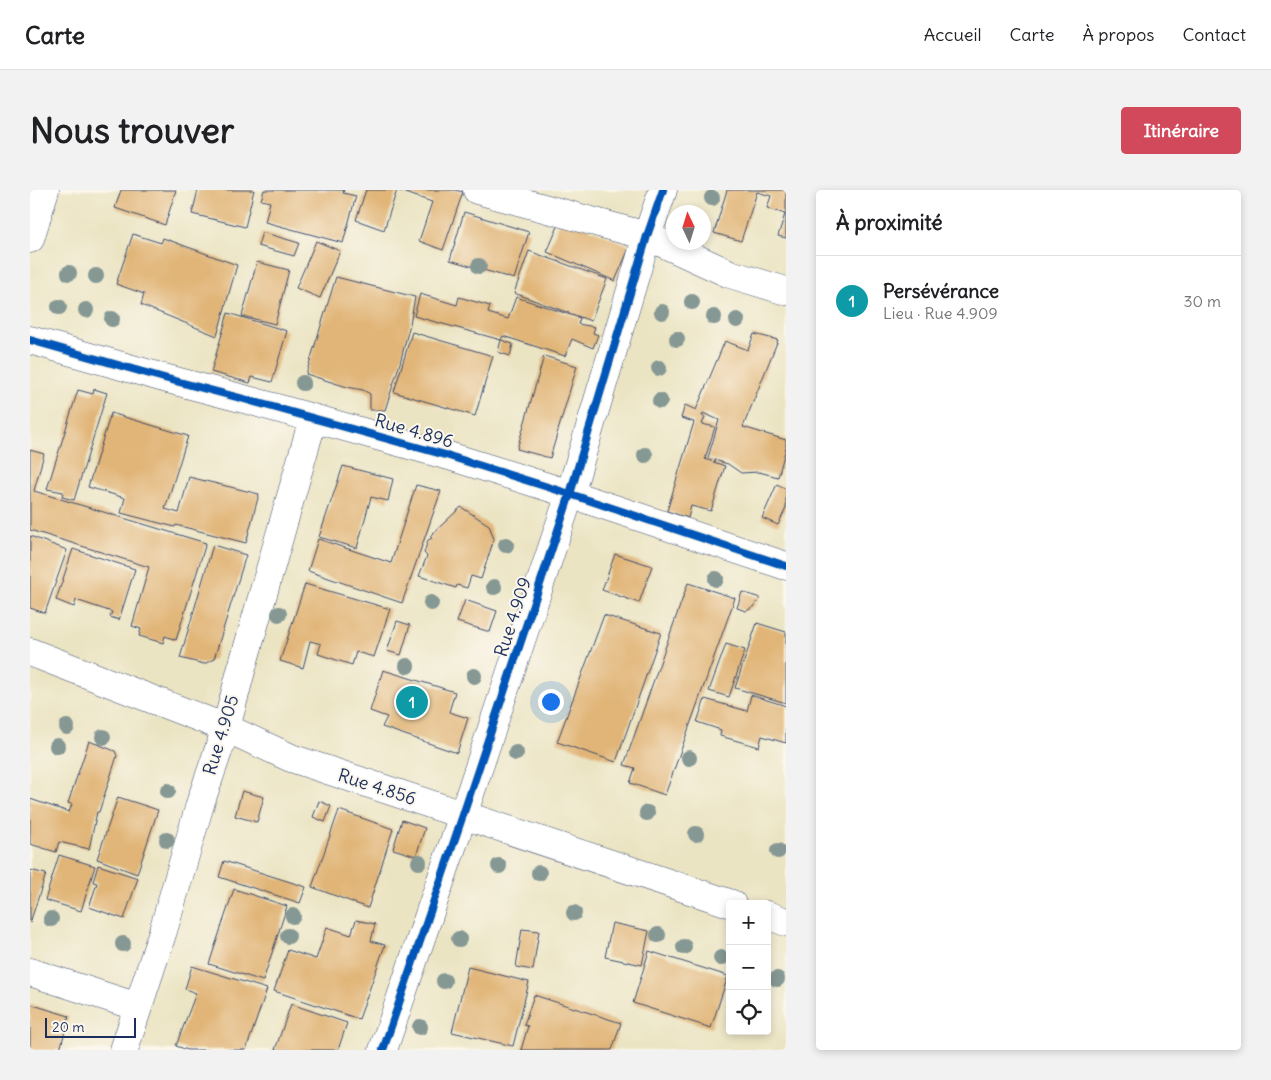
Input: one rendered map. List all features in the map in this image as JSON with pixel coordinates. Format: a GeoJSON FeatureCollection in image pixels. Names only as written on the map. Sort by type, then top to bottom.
{"type":"FeatureCollection","features":[{"type":"Feature","properties":{"kind":"street"},"geometry":{"type":"LineString","coordinates":[[30,238],[45,190]]}},
{"type":"Feature","properties":{"kind":"street"},"geometry":{"type":"LineString","coordinates":[[477,190],[647,236],[730,274],[786,291]]}},
{"type":"Feature","properties":{"kind":"street","name":"Rue 4.909"},"geometry":{"type":"LineString","coordinates":[[383,1050],[570,494],[647,236],[663,190]]}},
{"type":"Feature","properties":{"kind":"street","name":"Rue 4.896"},"geometry":{"type":"LineString","coordinates":[[30,340],[449,456],[786,566]]}},
{"type":"Feature","properties":{"kind":"street","name":"Rue 4.905"},"geometry":{"type":"LineString","coordinates":[[124,1050],[163,931],[201,801],[226,728],[240,671],[313,419]]}},
{"type":"Feature","properties":{"kind":"street","name":"Rue 4.856"},"geometry":{"type":"LineString","coordinates":[[30,652],[226,728],[291,758],[726,902]]}},
{"type":"Feature","properties":{"kind":"street"},"geometry":{"type":"LineString","coordinates":[[771,917],[786,922]]}},
{"type":"Feature","properties":{"kind":"street"},"geometry":{"type":"LineString","coordinates":[[30,972],[138,1007]]}},
{"type":"Feature","properties":{"kind":"building"},"geometry":{"type":"Polygon","coordinates":[[[121,190],[176,190],[165,225],[115,208],[121,190]]]}},
{"type":"Feature","properties":{"kind":"building"},"geometry":{"type":"Polygon","coordinates":[[[198,190],[254,190],[245,227],[192,214],[198,190]]]}},
{"type":"Feature","properties":{"kind":"building"},"geometry":{"type":"Polygon","coordinates":[[[264,190],[344,190],[343,193],[356,196],[343,243],[265,222],[270,202],[261,200],[264,190]]]}},
{"type":"Feature","properties":{"kind":"building"},"geometry":{"type":"Polygon","coordinates":[[[366,190],[397,190],[384,230],[356,220],[366,190]]]}},
{"type":"Feature","properties":{"kind":"building"},"geometry":{"type":"Polygon","coordinates":[[[397,190],[455,190],[463,192],[443,250],[419,241],[432,202],[397,190]]]}},
{"type":"Feature","properties":{"kind":"building"},"geometry":{"type":"Polygon","coordinates":[[[727,190],[786,190],[786,238],[778,236],[785,214],[767,208],[771,196],[757,192],[741,241],[714,233],[727,190]]]}},
{"type":"Feature","properties":{"kind":"building"},"geometry":{"type":"Polygon","coordinates":[[[464,212],[529,232],[514,279],[450,260],[464,212]]]}},
{"type":"Feature","properties":{"kind":"building"},"geometry":{"type":"Polygon","coordinates":[[[562,217],[630,246],[615,281],[547,252],[562,217]]]}},
{"type":"Feature","properties":{"kind":"building"},"geometry":{"type":"Polygon","coordinates":[[[262,232],[299,243],[294,256],[258,246],[262,232]]]}},
{"type":"Feature","properties":{"kind":"building"},"geometry":{"type":"Polygon","coordinates":[[[133,234],[161,243],[163,238],[237,265],[217,336],[141,305],[144,294],[116,284],[133,234]]]}},
{"type":"Feature","properties":{"kind":"building"},"geometry":{"type":"Polygon","coordinates":[[[316,241],[340,251],[320,298],[296,288],[316,241]]]}},
{"type":"Feature","properties":{"kind":"building"},"geometry":{"type":"Polygon","coordinates":[[[529,251],[607,279],[591,321],[514,293],[529,251]]]}},
{"type":"Feature","properties":{"kind":"building"},"geometry":{"type":"Polygon","coordinates":[[[257,262],[289,270],[275,324],[242,316],[257,262]]]}},
{"type":"Feature","properties":{"kind":"building"},"geometry":{"type":"Polygon","coordinates":[[[336,277],[415,297],[400,363],[385,410],[370,410],[370,394],[363,390],[306,374],[336,277]]]}},
{"type":"Feature","properties":{"kind":"building"},"geometry":{"type":"Polygon","coordinates":[[[420,294],[457,305],[459,297],[490,306],[488,313],[508,319],[516,297],[580,318],[578,324],[595,327],[593,333],[598,335],[593,348],[572,339],[565,356],[503,336],[501,340],[414,316],[420,294]]]}},
{"type":"Feature","properties":{"kind":"building"},"geometry":{"type":"Polygon","coordinates":[[[228,313],[287,331],[272,382],[252,377],[250,383],[211,372],[228,313]]]}},
{"type":"Feature","properties":{"kind":"building"},"geometry":{"type":"Polygon","coordinates":[[[412,332],[493,356],[475,416],[394,392],[412,332]]]}},
{"type":"Feature","properties":{"kind":"building"},"geometry":{"type":"Polygon","coordinates":[[[754,334],[778,340],[743,427],[786,440],[786,448],[778,477],[759,472],[741,473],[728,464],[708,458],[719,420],[703,413],[702,416],[705,417],[702,424],[715,427],[705,459],[725,466],[711,511],[691,506],[688,518],[667,511],[694,422],[681,418],[685,405],[696,410],[725,341],[748,350],[754,334]]]}},
{"type":"Feature","properties":{"kind":"building"},"geometry":{"type":"Polygon","coordinates":[[[501,340],[513,344],[510,356],[498,352],[501,340]]]}},
{"type":"Feature","properties":{"kind":"building"},"geometry":{"type":"Polygon","coordinates":[[[544,356],[577,366],[550,458],[517,449],[544,356]]]}},
{"type":"Feature","properties":{"kind":"building"},"geometry":{"type":"Polygon","coordinates":[[[94,389],[107,393],[74,500],[62,497],[63,492],[47,489],[78,390],[93,394],[94,389]]]}},
{"type":"Feature","properties":{"kind":"building"},"geometry":{"type":"Polygon","coordinates":[[[111,413],[188,436],[165,509],[179,513],[189,477],[259,494],[246,543],[121,513],[125,498],[88,487],[111,413]]]}},
{"type":"Feature","properties":{"kind":"building"},"geometry":{"type":"Polygon","coordinates":[[[30,450],[44,454],[34,491],[206,543],[176,640],[165,636],[163,643],[139,636],[141,629],[132,626],[149,567],[30,530],[30,450]]]}},
{"type":"Feature","properties":{"kind":"building"},"geometry":{"type":"Polygon","coordinates":[[[343,466],[393,479],[388,501],[371,497],[357,548],[319,537],[343,466]]]}},
{"type":"Feature","properties":{"kind":"building"},"geometry":{"type":"Polygon","coordinates":[[[777,484],[786,489],[786,508],[778,525],[762,518],[777,484]]]}},
{"type":"Feature","properties":{"kind":"building"},"geometry":{"type":"Polygon","coordinates":[[[416,485],[441,491],[402,603],[308,571],[318,539],[391,563],[416,485]]]}},
{"type":"Feature","properties":{"kind":"building"},"geometry":{"type":"Polygon","coordinates":[[[461,507],[489,525],[494,539],[481,579],[471,576],[467,588],[457,585],[456,588],[419,576],[427,556],[424,553],[428,540],[432,538],[430,536],[461,507]]]}},
{"type":"Feature","properties":{"kind":"building"},"geometry":{"type":"Polygon","coordinates":[[[30,536],[67,550],[45,613],[30,608],[30,536]]]}},
{"type":"Feature","properties":{"kind":"building"},"geometry":{"type":"Polygon","coordinates":[[[213,545],[246,555],[214,659],[204,664],[180,658],[213,545]]]}},
{"type":"Feature","properties":{"kind":"building"},"geometry":{"type":"Polygon","coordinates":[[[73,549],[135,569],[119,620],[110,617],[112,612],[76,600],[74,607],[56,600],[73,549]]]}},
{"type":"Feature","properties":{"kind":"building"},"geometry":{"type":"Polygon","coordinates":[[[615,554],[652,566],[639,603],[602,590],[615,554]]]}},
{"type":"Feature","properties":{"kind":"building"},"geometry":{"type":"Polygon","coordinates":[[[688,583],[735,598],[665,795],[630,783],[635,768],[624,765],[688,583]]]}},
{"type":"Feature","properties":{"kind":"building"},"geometry":{"type":"Polygon","coordinates":[[[305,584],[390,609],[374,657],[356,652],[352,665],[318,654],[321,644],[310,641],[303,668],[280,661],[305,584]]]}},
{"type":"Feature","properties":{"kind":"building"},"geometry":{"type":"Polygon","coordinates":[[[742,592],[760,598],[754,607],[746,611],[737,608],[742,592]]]}},
{"type":"Feature","properties":{"kind":"building"},"geometry":{"type":"Polygon","coordinates":[[[465,600],[497,611],[490,632],[457,622],[465,600]]]}},
{"type":"Feature","properties":{"kind":"building"},"geometry":{"type":"Polygon","coordinates":[[[604,615],[661,633],[616,762],[557,742],[604,615]]]}},
{"type":"Feature","properties":{"kind":"building"},"geometry":{"type":"Polygon","coordinates":[[[397,621],[410,625],[401,655],[387,651],[397,621]]]}},
{"type":"Feature","properties":{"kind":"building"},"geometry":{"type":"Polygon","coordinates":[[[757,623],[786,632],[786,703],[735,688],[757,623]]]}},
{"type":"Feature","properties":{"kind":"building"},"geometry":{"type":"Polygon","coordinates":[[[726,644],[745,650],[729,697],[709,691],[726,644]]]}},
{"type":"Feature","properties":{"kind":"building"},"geometry":{"type":"Polygon","coordinates":[[[383,670],[455,692],[449,712],[468,718],[457,753],[382,727],[387,717],[370,711],[383,670]]]}},
{"type":"Feature","properties":{"kind":"building"},"geometry":{"type":"Polygon","coordinates":[[[751,695],[786,706],[786,743],[762,736],[759,747],[720,736],[721,730],[697,722],[705,699],[747,711],[751,695]]]}},
{"type":"Feature","properties":{"kind":"building"},"geometry":{"type":"Polygon","coordinates":[[[89,741],[115,751],[117,756],[99,812],[97,812],[89,849],[59,842],[56,852],[30,844],[30,799],[69,812],[72,804],[68,803],[89,741]]]}},
{"type":"Feature","properties":{"kind":"building"},"geometry":{"type":"Polygon","coordinates":[[[242,791],[264,797],[257,822],[235,816],[242,791]]]}},
{"type":"Feature","properties":{"kind":"building"},"geometry":{"type":"Polygon","coordinates":[[[118,797],[158,810],[137,874],[97,859],[118,797]]]}},
{"type":"Feature","properties":{"kind":"building"},"geometry":{"type":"Polygon","coordinates":[[[319,801],[331,806],[325,822],[313,817],[319,801]]]}},
{"type":"Feature","properties":{"kind":"building"},"geometry":{"type":"Polygon","coordinates":[[[339,810],[393,829],[368,908],[312,887],[339,810]]]}},
{"type":"Feature","properties":{"kind":"building"},"geometry":{"type":"Polygon","coordinates":[[[402,820],[425,828],[416,856],[393,849],[402,820]]]}},
{"type":"Feature","properties":{"kind":"building"},"geometry":{"type":"Polygon","coordinates":[[[59,855],[95,866],[81,911],[45,900],[59,855]]]}},
{"type":"Feature","properties":{"kind":"building"},"geometry":{"type":"Polygon","coordinates":[[[224,861],[306,887],[300,903],[219,877],[224,861]]]}},
{"type":"Feature","properties":{"kind":"building"},"geometry":{"type":"Polygon","coordinates":[[[98,865],[138,878],[124,919],[89,907],[97,883],[93,882],[98,865]]]}},
{"type":"Feature","properties":{"kind":"building"},"geometry":{"type":"Polygon","coordinates":[[[30,870],[46,874],[30,923],[30,870]]]}},
{"type":"Feature","properties":{"kind":"building"},"geometry":{"type":"Polygon","coordinates":[[[234,889],[287,906],[263,981],[209,964],[234,889]]]}},
{"type":"Feature","properties":{"kind":"building"},"geometry":{"type":"Polygon","coordinates":[[[356,920],[375,924],[371,941],[385,945],[359,1019],[274,991],[288,950],[316,959],[327,927],[351,935],[356,920]]]}},
{"type":"Feature","properties":{"kind":"building"},"geometry":{"type":"Polygon","coordinates":[[[612,923],[649,931],[642,965],[605,957],[612,923]]]}},
{"type":"Feature","properties":{"kind":"building"},"geometry":{"type":"Polygon","coordinates":[[[522,929],[539,931],[533,970],[516,967],[522,929]]]}},
{"type":"Feature","properties":{"kind":"building"},"geometry":{"type":"Polygon","coordinates":[[[649,951],[726,975],[726,982],[711,1028],[633,1003],[649,951]]]}},
{"type":"Feature","properties":{"kind":"building"},"geometry":{"type":"Polygon","coordinates":[[[192,966],[267,989],[246,1050],[188,1050],[176,1046],[196,993],[185,989],[192,966]]]}},
{"type":"Feature","properties":{"kind":"building"},"geometry":{"type":"Polygon","coordinates":[[[468,967],[529,982],[513,1046],[452,1032],[468,967]]]}},
{"type":"Feature","properties":{"kind":"building"},"geometry":{"type":"Polygon","coordinates":[[[534,995],[621,1023],[612,1050],[521,1050],[528,1026],[524,1025],[534,995]]]}},
{"type":"Feature","properties":{"kind":"building"},"geometry":{"type":"Polygon","coordinates":[[[30,1004],[69,1016],[60,1050],[30,1050],[30,1004]]]}},
{"type":"Feature","properties":{"kind":"building"},"geometry":{"type":"Polygon","coordinates":[[[291,1004],[347,1023],[338,1050],[275,1050],[291,1004]]]}},
{"type":"Feature","properties":{"kind":"cycle path"},"geometry":{"type":"LineString","coordinates":[[383,1050],[570,494],[647,236],[663,190]]}},
{"type":"Feature","properties":{"kind":"cycle path"},"geometry":{"type":"LineString","coordinates":[[30,340],[449,456],[786,566]]}},
{"type":"Feature","properties":{"kind":"place","name":"Persévérance"},"geometry":{"type":"Point","coordinates":[412,702]}}]}
